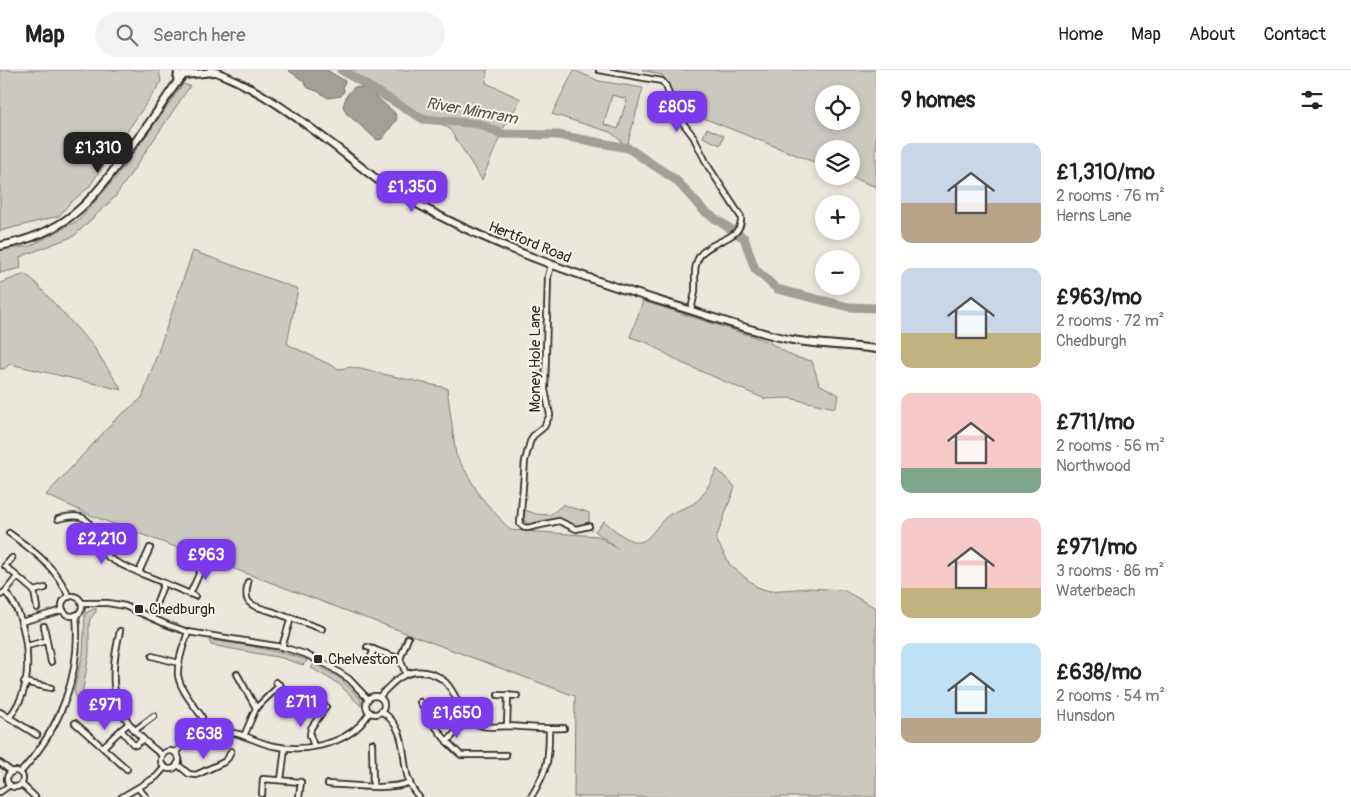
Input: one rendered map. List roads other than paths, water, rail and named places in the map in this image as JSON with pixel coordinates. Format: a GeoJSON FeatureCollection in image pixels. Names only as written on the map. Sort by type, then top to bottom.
{"type":"FeatureCollection","features":[{"type":"Feature","properties":{"kind":"main road"},"geometry":{"type":"LineString","coordinates":[[177,83],[178,70]]}},
{"type":"Feature","properties":{"kind":"main road"},"geometry":{"type":"LineString","coordinates":[[0,246],[23,241],[48,231],[75,214],[110,176],[156,116],[185,72],[213,71]]}},
{"type":"Feature","properties":{"kind":"main road","name":"Hertford Road"},"geometry":{"type":"LineString","coordinates":[[213,71],[251,89],[292,114],[388,187],[439,216],[488,240],[551,265],[753,330],[794,340],[876,349]]}},
{"type":"Feature","properties":{"kind":"street"},"geometry":{"type":"LineString","coordinates":[[599,70],[662,81],[666,86],[676,114],[693,136],[708,166],[741,217],[740,227],[734,234],[713,244],[701,254],[695,267],[695,292],[691,310]]}},
{"type":"Feature","properties":{"kind":"street","name":"Money Hole Lane"},"geometry":{"type":"LineString","coordinates":[[551,265],[548,276],[545,390],[550,415],[544,427],[533,436],[525,460],[520,524],[527,528],[559,521],[576,529],[589,526]]}},
{"type":"Feature","properties":{"kind":"street"},"geometry":{"type":"LineString","coordinates":[[58,519],[74,515],[84,518],[89,523],[99,546],[109,558],[164,584],[193,595],[204,561]]}},
{"type":"Feature","properties":{"kind":"street"},"geometry":{"type":"LineString","coordinates":[[9,533],[47,562],[58,576],[69,597]]}},
{"type":"Feature","properties":{"kind":"street"},"geometry":{"type":"LineString","coordinates":[[139,572],[150,548]]}},
{"type":"Feature","properties":{"kind":"street"},"geometry":{"type":"LineString","coordinates":[[12,558],[5,566],[34,592],[38,608]]}},
{"type":"Feature","properties":{"kind":"street"},"geometry":{"type":"LineString","coordinates":[[0,595],[5,592],[17,577]]}},
{"type":"Feature","properties":{"kind":"street"},"geometry":{"type":"LineString","coordinates":[[248,582],[246,594],[252,606],[322,629]]}},
{"type":"Feature","properties":{"kind":"street"},"geometry":{"type":"LineString","coordinates":[[151,617],[164,584]]}},
{"type":"Feature","properties":{"kind":"street"},"geometry":{"type":"LineString","coordinates":[[34,592],[45,588]]}},
{"type":"Feature","properties":{"kind":"street"},"geometry":{"type":"LineString","coordinates":[[5,592],[14,604],[27,646],[27,672],[21,697],[9,718]]}},
{"type":"Feature","properties":{"kind":"street"},"geometry":{"type":"LineString","coordinates":[[69,597],[78,598],[82,603]]}},
{"type":"Feature","properties":{"kind":"street"},"geometry":{"type":"LineString","coordinates":[[63,610],[63,604],[69,597]]}},
{"type":"Feature","properties":{"kind":"street"},"geometry":{"type":"LineString","coordinates":[[82,603],[108,603],[125,606],[188,632],[282,647],[305,654],[330,666],[349,680],[368,699]]}},
{"type":"Feature","properties":{"kind":"street"},"geometry":{"type":"LineString","coordinates":[[63,610],[70,615],[76,615],[80,612],[82,603]]}},
{"type":"Feature","properties":{"kind":"street"},"geometry":{"type":"LineString","coordinates":[[21,622],[63,610]]}},
{"type":"Feature","properties":{"kind":"street"},"geometry":{"type":"LineString","coordinates":[[20,773],[46,741],[57,721],[68,692],[75,664],[77,644],[76,615]]}},
{"type":"Feature","properties":{"kind":"street"},"geometry":{"type":"LineString","coordinates":[[282,647],[291,618]]}},
{"type":"Feature","properties":{"kind":"street"},"geometry":{"type":"LineString","coordinates":[[44,626],[50,662]]}},
{"type":"Feature","properties":{"kind":"street"},"geometry":{"type":"LineString","coordinates":[[120,631],[114,656],[114,684],[117,701],[128,724],[162,755]]}},
{"type":"Feature","properties":{"kind":"street"},"geometry":{"type":"LineString","coordinates":[[188,632],[179,663],[178,675],[181,684],[202,717]]}},
{"type":"Feature","properties":{"kind":"street"},"geometry":{"type":"LineString","coordinates":[[406,674],[400,659],[408,638]]}},
{"type":"Feature","properties":{"kind":"street"},"geometry":{"type":"LineString","coordinates":[[27,646],[46,641]]}},
{"type":"Feature","properties":{"kind":"street"},"geometry":{"type":"LineString","coordinates":[[367,647],[400,659]]}},
{"type":"Feature","properties":{"kind":"street"},"geometry":{"type":"LineString","coordinates":[[370,659],[374,649]]}},
{"type":"Feature","properties":{"kind":"street"},"geometry":{"type":"LineString","coordinates":[[152,656],[179,663]]}},
{"type":"Feature","properties":{"kind":"street"},"geometry":{"type":"LineString","coordinates":[[379,698],[390,684],[406,674],[422,672],[442,678],[452,690],[461,710],[468,718],[483,726],[564,728]]}},
{"type":"Feature","properties":{"kind":"street"},"geometry":{"type":"LineString","coordinates":[[237,674],[256,708]]}},
{"type":"Feature","properties":{"kind":"street"},"geometry":{"type":"LineString","coordinates":[[24,682],[51,688]]}},
{"type":"Feature","properties":{"kind":"street"},"geometry":{"type":"LineString","coordinates":[[244,736],[256,708],[278,684],[292,696]]}},
{"type":"Feature","properties":{"kind":"street"},"geometry":{"type":"LineString","coordinates":[[498,695],[517,696]]}},
{"type":"Feature","properties":{"kind":"street"},"geometry":{"type":"LineString","coordinates":[[507,726],[508,695]]}},
{"type":"Feature","properties":{"kind":"street"},"geometry":{"type":"LineString","coordinates":[[370,712],[366,704],[372,696],[379,698],[383,704],[381,711]]}},
{"type":"Feature","properties":{"kind":"street"},"geometry":{"type":"LineString","coordinates":[[314,746],[310,735],[311,728],[326,707],[320,702]]}},
{"type":"Feature","properties":{"kind":"street"},"geometry":{"type":"LineString","coordinates":[[420,702],[433,724],[447,742],[461,755],[506,755]]}},
{"type":"Feature","properties":{"kind":"street"},"geometry":{"type":"LineString","coordinates":[[370,712],[377,713],[381,711]]}},
{"type":"Feature","properties":{"kind":"street"},"geometry":{"type":"LineString","coordinates":[[381,711],[390,717],[400,731],[410,782],[420,797]]}},
{"type":"Feature","properties":{"kind":"street"},"geometry":{"type":"LineString","coordinates":[[0,712],[37,735]]}},
{"type":"Feature","properties":{"kind":"street"},"geometry":{"type":"LineString","coordinates":[[175,753],[188,740],[210,732],[224,731],[285,748],[314,746],[330,742],[348,734],[360,725],[370,712]]}},
{"type":"Feature","properties":{"kind":"street"},"geometry":{"type":"LineString","coordinates":[[134,731],[154,716]]}},
{"type":"Feature","properties":{"kind":"street"},"geometry":{"type":"LineString","coordinates":[[447,742],[468,718]]}},
{"type":"Feature","properties":{"kind":"street"},"geometry":{"type":"LineString","coordinates":[[75,723],[127,769]]}},
{"type":"Feature","properties":{"kind":"street"},"geometry":{"type":"LineString","coordinates":[[103,747],[128,724]]}},
{"type":"Feature","properties":{"kind":"street"},"geometry":{"type":"LineString","coordinates":[[531,797],[544,776],[548,763],[549,729]]}},
{"type":"Feature","properties":{"kind":"street"},"geometry":{"type":"LineString","coordinates":[[121,730],[133,744],[136,745],[143,739]]}},
{"type":"Feature","properties":{"kind":"street"},"geometry":{"type":"LineString","coordinates":[[372,743],[373,786]]}},
{"type":"Feature","properties":{"kind":"street"},"geometry":{"type":"LineString","coordinates":[[281,780],[285,748]]}},
{"type":"Feature","properties":{"kind":"street"},"geometry":{"type":"LineString","coordinates":[[162,755],[170,751],[175,753],[178,757],[177,764]]}},
{"type":"Feature","properties":{"kind":"street"},"geometry":{"type":"LineString","coordinates":[[177,764],[190,774],[196,775],[224,762],[231,751]]}},
{"type":"Feature","properties":{"kind":"street"},"geometry":{"type":"LineString","coordinates":[[162,755],[161,760],[165,767]]}},
{"type":"Feature","properties":{"kind":"street"},"geometry":{"type":"LineString","coordinates":[[0,763],[12,772],[20,773]]}},
{"type":"Feature","properties":{"kind":"street"},"geometry":{"type":"LineString","coordinates":[[165,767],[170,768],[177,764]]}},
{"type":"Feature","properties":{"kind":"street"},"geometry":{"type":"LineString","coordinates":[[122,797],[156,777],[165,767]]}},
{"type":"Feature","properties":{"kind":"street"},"geometry":{"type":"LineString","coordinates":[[10,785],[8,778],[12,772]]}},
{"type":"Feature","properties":{"kind":"street"},"geometry":{"type":"LineString","coordinates":[[20,773],[23,777],[21,784]]}},
{"type":"Feature","properties":{"kind":"street"},"geometry":{"type":"LineString","coordinates":[[262,794],[263,779],[281,780],[301,782],[299,797]]}},
{"type":"Feature","properties":{"kind":"street"},"geometry":{"type":"LineString","coordinates":[[328,784],[402,786],[410,782]]}},
{"type":"Feature","properties":{"kind":"street"},"geometry":{"type":"LineString","coordinates":[[0,792],[10,785],[17,786],[21,784]]}},
{"type":"Feature","properties":{"kind":"street"},"geometry":{"type":"LineString","coordinates":[[21,784],[35,797]]}},
{"type":"Feature","properties":{"kind":"street"},"geometry":{"type":"LineString","coordinates":[[138,788],[146,797]]}},
{"type":"Feature","properties":{"kind":"waterway","name":"River Mimram"},"geometry":{"type":"LineString","coordinates":[[341,70],[423,119],[479,124],[502,134],[558,135],[628,148],[676,180],[704,211],[744,238],[755,269],[777,289],[849,307],[876,308]]}},
{"type":"Feature","properties":{"kind":"place","name":"Chedburgh"},"geometry":{"type":"Point","coordinates":[139,609]}},
{"type":"Feature","properties":{"kind":"place","name":"Chelveston"},"geometry":{"type":"Point","coordinates":[318,659]}}]}
